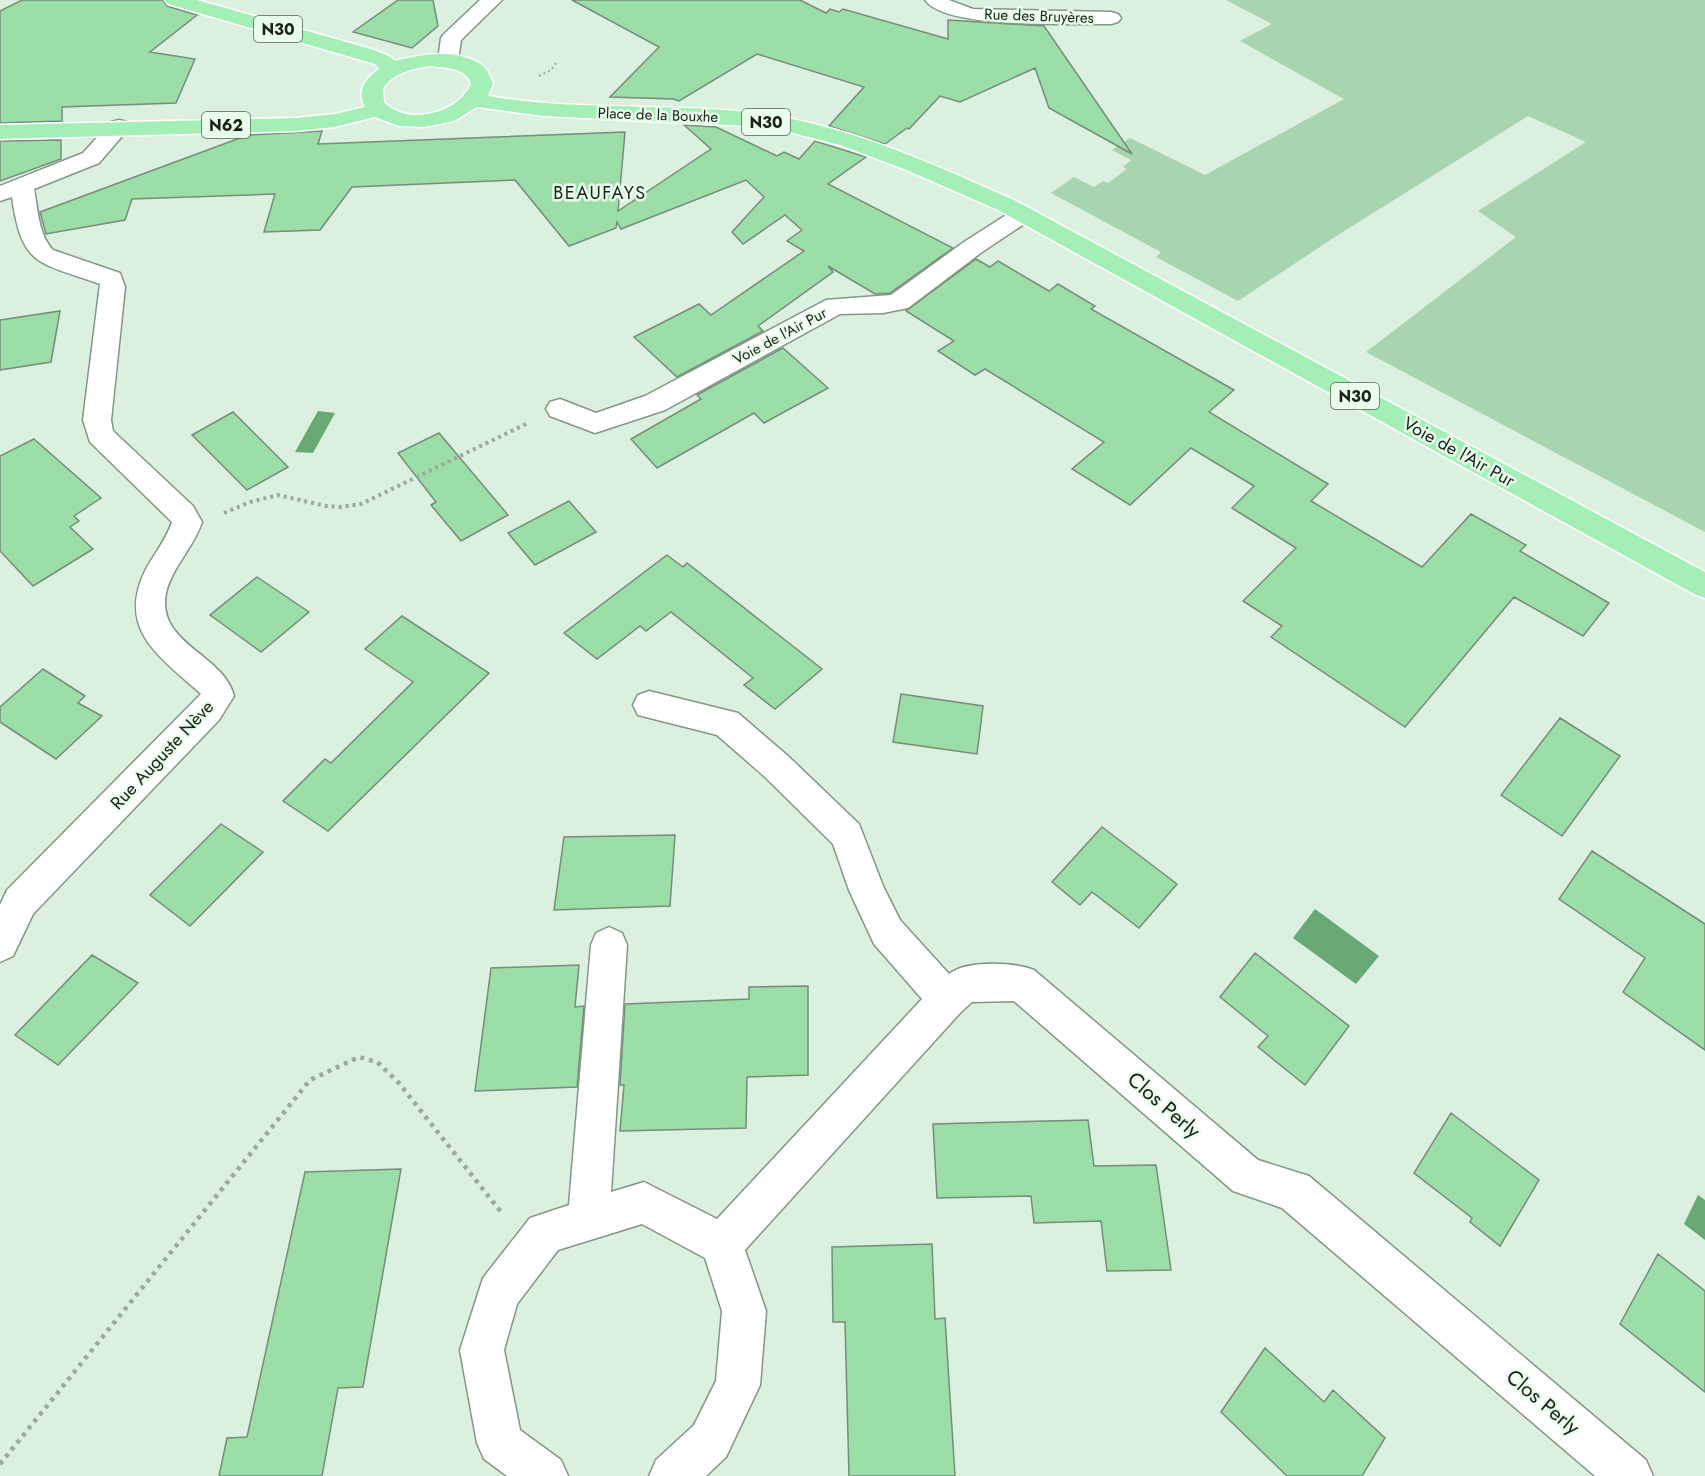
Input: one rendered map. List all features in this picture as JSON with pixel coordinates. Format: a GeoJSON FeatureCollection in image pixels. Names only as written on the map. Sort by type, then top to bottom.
{"type":"FeatureCollection","features":[{"type":"Feature","properties":{"kind":"main road","name":"N30"},"geometry":{"type":"LineString","coordinates":[[175,0],[364,53],[382,60],[392,70]]}},
{"type":"Feature","properties":{"kind":"main road"},"geometry":{"type":"LineString","coordinates":[[429,60],[448,60],[476,70],[482,79],[482,90],[475,100],[450,115],[417,121],[387,116],[371,103],[370,94],[373,85],[392,70],[429,60]]}},
{"type":"Feature","properties":{"kind":"main road","name":"Place de la Bouxhe"},"geometry":{"type":"LineString","coordinates":[[475,100],[512,108],[750,119],[825,134],[894,156],[1014,210]]}},
{"type":"Feature","properties":{"kind":"main road","name":"N62"},"geometry":{"type":"LineString","coordinates":[[0,132],[118,127],[293,126],[334,122],[377,110]]}},
{"type":"Feature","properties":{"kind":"main road","name":"Voie de l'Air Pur"},"geometry":{"type":"LineString","coordinates":[[1014,210],[1705,586]]}},
{"type":"Feature","properties":{"kind":"street","name":"Rue des Bruyères"},"geometry":{"type":"LineString","coordinates":[[935,0],[948,8],[972,15],[1111,18]]}},
{"type":"Feature","properties":{"kind":"street"},"geometry":{"type":"LineString","coordinates":[[448,60],[451,38],[485,1]]}},
{"type":"Feature","properties":{"kind":"street"},"geometry":{"type":"LineString","coordinates":[[118,127],[91,158],[11,190],[33,239],[44,255],[111,279],[113,287],[97,420],[100,435],[183,514],[187,522],[185,530]]}},
{"type":"Feature","properties":{"kind":"street","name":"Voie de l'Air Pur"},"geometry":{"type":"LineString","coordinates":[[560,409],[596,423],[655,403],[835,306],[883,305],[899,302],[973,247],[1014,210]]}},
{"type":"Feature","properties":{"kind":"street","name":"Rue Auguste Nève"},"geometry":{"type":"LineString","coordinates":[[0,944],[21,902],[208,710],[218,696],[216,687],[161,637],[152,626],[149,613],[149,592],[185,530]]}},
{"type":"Feature","properties":{"kind":"street"},"geometry":{"type":"LineString","coordinates":[[649,705],[726,723],[777,767],[847,835],[867,890],[887,932],[947,1000]]}},
{"type":"Feature","properties":{"kind":"street"},"geometry":{"type":"LineString","coordinates":[[590,1220],[590,1182],[609,945]]}},
{"type":"Feature","properties":{"kind":"street","name":"Clos Perly"},"geometry":{"type":"LineString","coordinates":[[722,1244],[964,984],[1021,983],[1247,1177],[1294,1191],[1630,1476]]}},
{"type":"Feature","properties":{"kind":"street"},"geometry":{"type":"LineString","coordinates":[[545,1476],[500,1443],[482,1350],[498,1293],[545,1233],[644,1203],[722,1244],[744,1311],[738,1384],[710,1441],[672,1476]]}},
{"type":"Feature","properties":{"kind":"path"},"geometry":{"type":"LineString","coordinates":[[185,530],[240,505],[278,495],[295,497],[320,506],[354,507],[560,409]]}},
{"type":"Feature","properties":{"kind":"path"},"geometry":{"type":"LineString","coordinates":[[0,1464],[310,1080],[359,1058],[377,1062],[398,1082],[532,1250]]}},
{"type":"Feature","properties":{"kind":"shaded area"},"geometry":{"type":"Polygon","coordinates":[[[1226,0],[1705,0],[1705,532],[1366,352],[1516,237],[1478,211],[1586,142],[1528,116],[1338,235],[1238,301],[1156,257],[1161,252],[1051,193],[1074,177],[1094,187],[1103,181],[1108,183],[1127,169],[1123,167],[1131,160],[1112,150],[1130,138],[1205,175],[1344,99],[1240,41],[1272,24],[1226,0]]]}},
{"type":"Feature","properties":{"kind":"shaded area"},"geometry":{"type":"Polygon","coordinates":[[[318,411],[335,413],[313,453],[295,452],[318,411]]]}},
{"type":"Feature","properties":{"kind":"shaded area"},"geometry":{"type":"Polygon","coordinates":[[[1315,909],[1379,956],[1356,984],[1293,938],[1315,909]]]}},
{"type":"Feature","properties":{"kind":"shaded area"},"geometry":{"type":"Polygon","coordinates":[[[1698,1195],[1705,1200],[1705,1240],[1684,1224],[1698,1195]]]}},
{"type":"Feature","properties":{"kind":"building"},"geometry":{"type":"Polygon","coordinates":[[[22,0],[163,0],[167,6],[197,15],[150,52],[195,59],[176,103],[62,107],[62,121],[0,123],[0,11],[22,0]]]}},
{"type":"Feature","properties":{"kind":"building"},"geometry":{"type":"Polygon","coordinates":[[[398,0],[433,0],[438,26],[412,48],[353,32],[398,0]]]}},
{"type":"Feature","properties":{"kind":"building"},"geometry":{"type":"Polygon","coordinates":[[[572,0],[800,0],[826,13],[830,9],[839,12],[843,9],[948,39],[948,20],[1044,26],[1132,154],[1049,108],[1035,68],[960,102],[940,96],[909,129],[907,128],[885,144],[829,126],[864,87],[757,54],[679,101],[610,97],[659,47],[572,0]]]}},
{"type":"Feature","properties":{"kind":"building"},"geometry":{"type":"Polygon","coordinates":[[[684,125],[716,127],[777,156],[784,152],[799,159],[815,141],[866,157],[828,184],[953,248],[890,293],[875,294],[828,266],[833,272],[758,326],[763,331],[677,377],[634,337],[699,304],[711,315],[804,251],[787,241],[802,230],[785,215],[743,244],[732,232],[764,197],[746,180],[621,229],[617,222],[616,228],[569,246],[515,180],[352,187],[320,230],[264,232],[275,194],[132,199],[125,220],[46,234],[40,212],[248,135],[322,131],[318,144],[625,132],[618,211],[711,149],[684,125]]]}},
{"type":"Feature","properties":{"kind":"building"},"geometry":{"type":"Polygon","coordinates":[[[61,140],[61,159],[0,181],[0,141],[61,140]]]}},
{"type":"Feature","properties":{"kind":"building"},"geometry":{"type":"Polygon","coordinates":[[[976,259],[990,267],[998,261],[1049,291],[1058,284],[1095,306],[1091,309],[1234,390],[1209,412],[1328,484],[1311,501],[1422,567],[1471,514],[1526,545],[1520,551],[1609,603],[1583,636],[1514,597],[1405,727],[1271,637],[1282,626],[1243,601],[1296,548],[1232,508],[1254,486],[1191,448],[1130,505],[1072,469],[1104,442],[985,369],[975,375],[938,351],[954,341],[906,311],[976,259]]]}},
{"type":"Feature","properties":{"kind":"building"},"geometry":{"type":"Polygon","coordinates":[[[60,311],[51,362],[0,370],[0,320],[60,311]]]}},
{"type":"Feature","properties":{"kind":"building"},"geometry":{"type":"Polygon","coordinates":[[[783,348],[828,388],[764,423],[754,413],[657,468],[631,439],[701,399],[697,395],[783,348]]]}},
{"type":"Feature","properties":{"kind":"building"},"geometry":{"type":"Polygon","coordinates":[[[233,412],[288,467],[247,490],[192,435],[233,412]]]}},
{"type":"Feature","properties":{"kind":"building"},"geometry":{"type":"Polygon","coordinates":[[[439,433],[508,515],[461,541],[431,505],[436,502],[398,453],[439,433]]]}},
{"type":"Feature","properties":{"kind":"building"},"geometry":{"type":"Polygon","coordinates":[[[34,439],[101,498],[74,516],[79,521],[70,527],[93,549],[33,586],[0,551],[0,456],[34,439]]]}},
{"type":"Feature","properties":{"kind":"building"},"geometry":{"type":"Polygon","coordinates":[[[569,501],[596,532],[535,565],[508,533],[569,501]]]}},
{"type":"Feature","properties":{"kind":"building"},"geometry":{"type":"Polygon","coordinates":[[[667,555],[683,567],[687,563],[822,669],[775,709],[744,685],[753,678],[671,612],[646,631],[640,626],[597,659],[564,633],[667,555]]]}},
{"type":"Feature","properties":{"kind":"building"},"geometry":{"type":"Polygon","coordinates":[[[257,577],[309,612],[261,652],[210,615],[257,577]]]}},
{"type":"Feature","properties":{"kind":"building"},"geometry":{"type":"Polygon","coordinates":[[[402,616],[489,673],[328,831],[283,801],[325,759],[331,763],[413,682],[365,649],[402,616]]]}},
{"type":"Feature","properties":{"kind":"building"},"geometry":{"type":"Polygon","coordinates":[[[43,669],[85,696],[78,703],[102,716],[56,759],[0,722],[0,707],[43,669]]]}},
{"type":"Feature","properties":{"kind":"building"},"geometry":{"type":"Polygon","coordinates":[[[901,694],[983,706],[977,754],[893,742],[901,694]]]}},
{"type":"Feature","properties":{"kind":"building"},"geometry":{"type":"Polygon","coordinates":[[[1560,718],[1620,756],[1562,836],[1501,795],[1560,718]]]}},
{"type":"Feature","properties":{"kind":"building"},"geometry":{"type":"Polygon","coordinates":[[[221,824],[263,852],[190,926],[150,895],[221,824]]]}},
{"type":"Feature","properties":{"kind":"building"},"geometry":{"type":"Polygon","coordinates":[[[1102,827],[1177,884],[1139,928],[1092,892],[1080,905],[1052,882],[1102,827]]]}},
{"type":"Feature","properties":{"kind":"building"},"geometry":{"type":"Polygon","coordinates":[[[675,835],[670,906],[554,910],[564,837],[675,835]]]}},
{"type":"Feature","properties":{"kind":"building"},"geometry":{"type":"Polygon","coordinates":[[[1592,851],[1705,924],[1705,1050],[1623,992],[1645,958],[1559,899],[1592,851]]]}},
{"type":"Feature","properties":{"kind":"building"},"geometry":{"type":"Polygon","coordinates":[[[1255,953],[1349,1026],[1305,1085],[1258,1047],[1268,1036],[1220,997],[1255,953]]]}},
{"type":"Feature","properties":{"kind":"building"},"geometry":{"type":"Polygon","coordinates":[[[92,955],[138,983],[58,1065],[15,1035],[92,955]]]}},
{"type":"Feature","properties":{"kind":"building"},"geometry":{"type":"Polygon","coordinates":[[[579,965],[575,1007],[584,1006],[577,1087],[475,1091],[491,968],[579,965]]]}},
{"type":"Feature","properties":{"kind":"building"},"geometry":{"type":"Polygon","coordinates":[[[808,986],[808,1075],[747,1077],[746,1128],[620,1131],[624,1085],[620,1085],[625,1004],[749,999],[749,987],[808,986]]]}},
{"type":"Feature","properties":{"kind":"building"},"geometry":{"type":"Polygon","coordinates":[[[1451,1113],[1539,1180],[1500,1246],[1470,1222],[1472,1218],[1414,1173],[1451,1113]]]}},
{"type":"Feature","properties":{"kind":"building"},"geometry":{"type":"Polygon","coordinates":[[[1088,1120],[1094,1166],[1156,1165],[1171,1270],[1107,1271],[1101,1221],[1034,1223],[1031,1196],[937,1198],[933,1124],[1088,1120]]]}},
{"type":"Feature","properties":{"kind":"building"},"geometry":{"type":"Polygon","coordinates":[[[401,1169],[363,1387],[338,1388],[322,1476],[219,1476],[227,1438],[247,1437],[305,1172],[401,1169]]]}},
{"type":"Feature","properties":{"kind":"building"},"geometry":{"type":"Polygon","coordinates":[[[932,1244],[935,1319],[945,1318],[955,1476],[849,1476],[845,1322],[833,1322],[832,1247],[932,1244]]]}},
{"type":"Feature","properties":{"kind":"building"},"geometry":{"type":"Polygon","coordinates":[[[1658,1254],[1705,1291],[1705,1392],[1620,1324],[1658,1254]]]}},
{"type":"Feature","properties":{"kind":"building"},"geometry":{"type":"Polygon","coordinates":[[[1265,1348],[1324,1402],[1333,1390],[1385,1438],[1362,1476],[1287,1476],[1221,1412],[1265,1348]]]}},
{"type":"Feature","properties":{"kind":"district","name":"BEAUFAYS"},"geometry":{"type":"Point","coordinates":[600,193]}}]}
